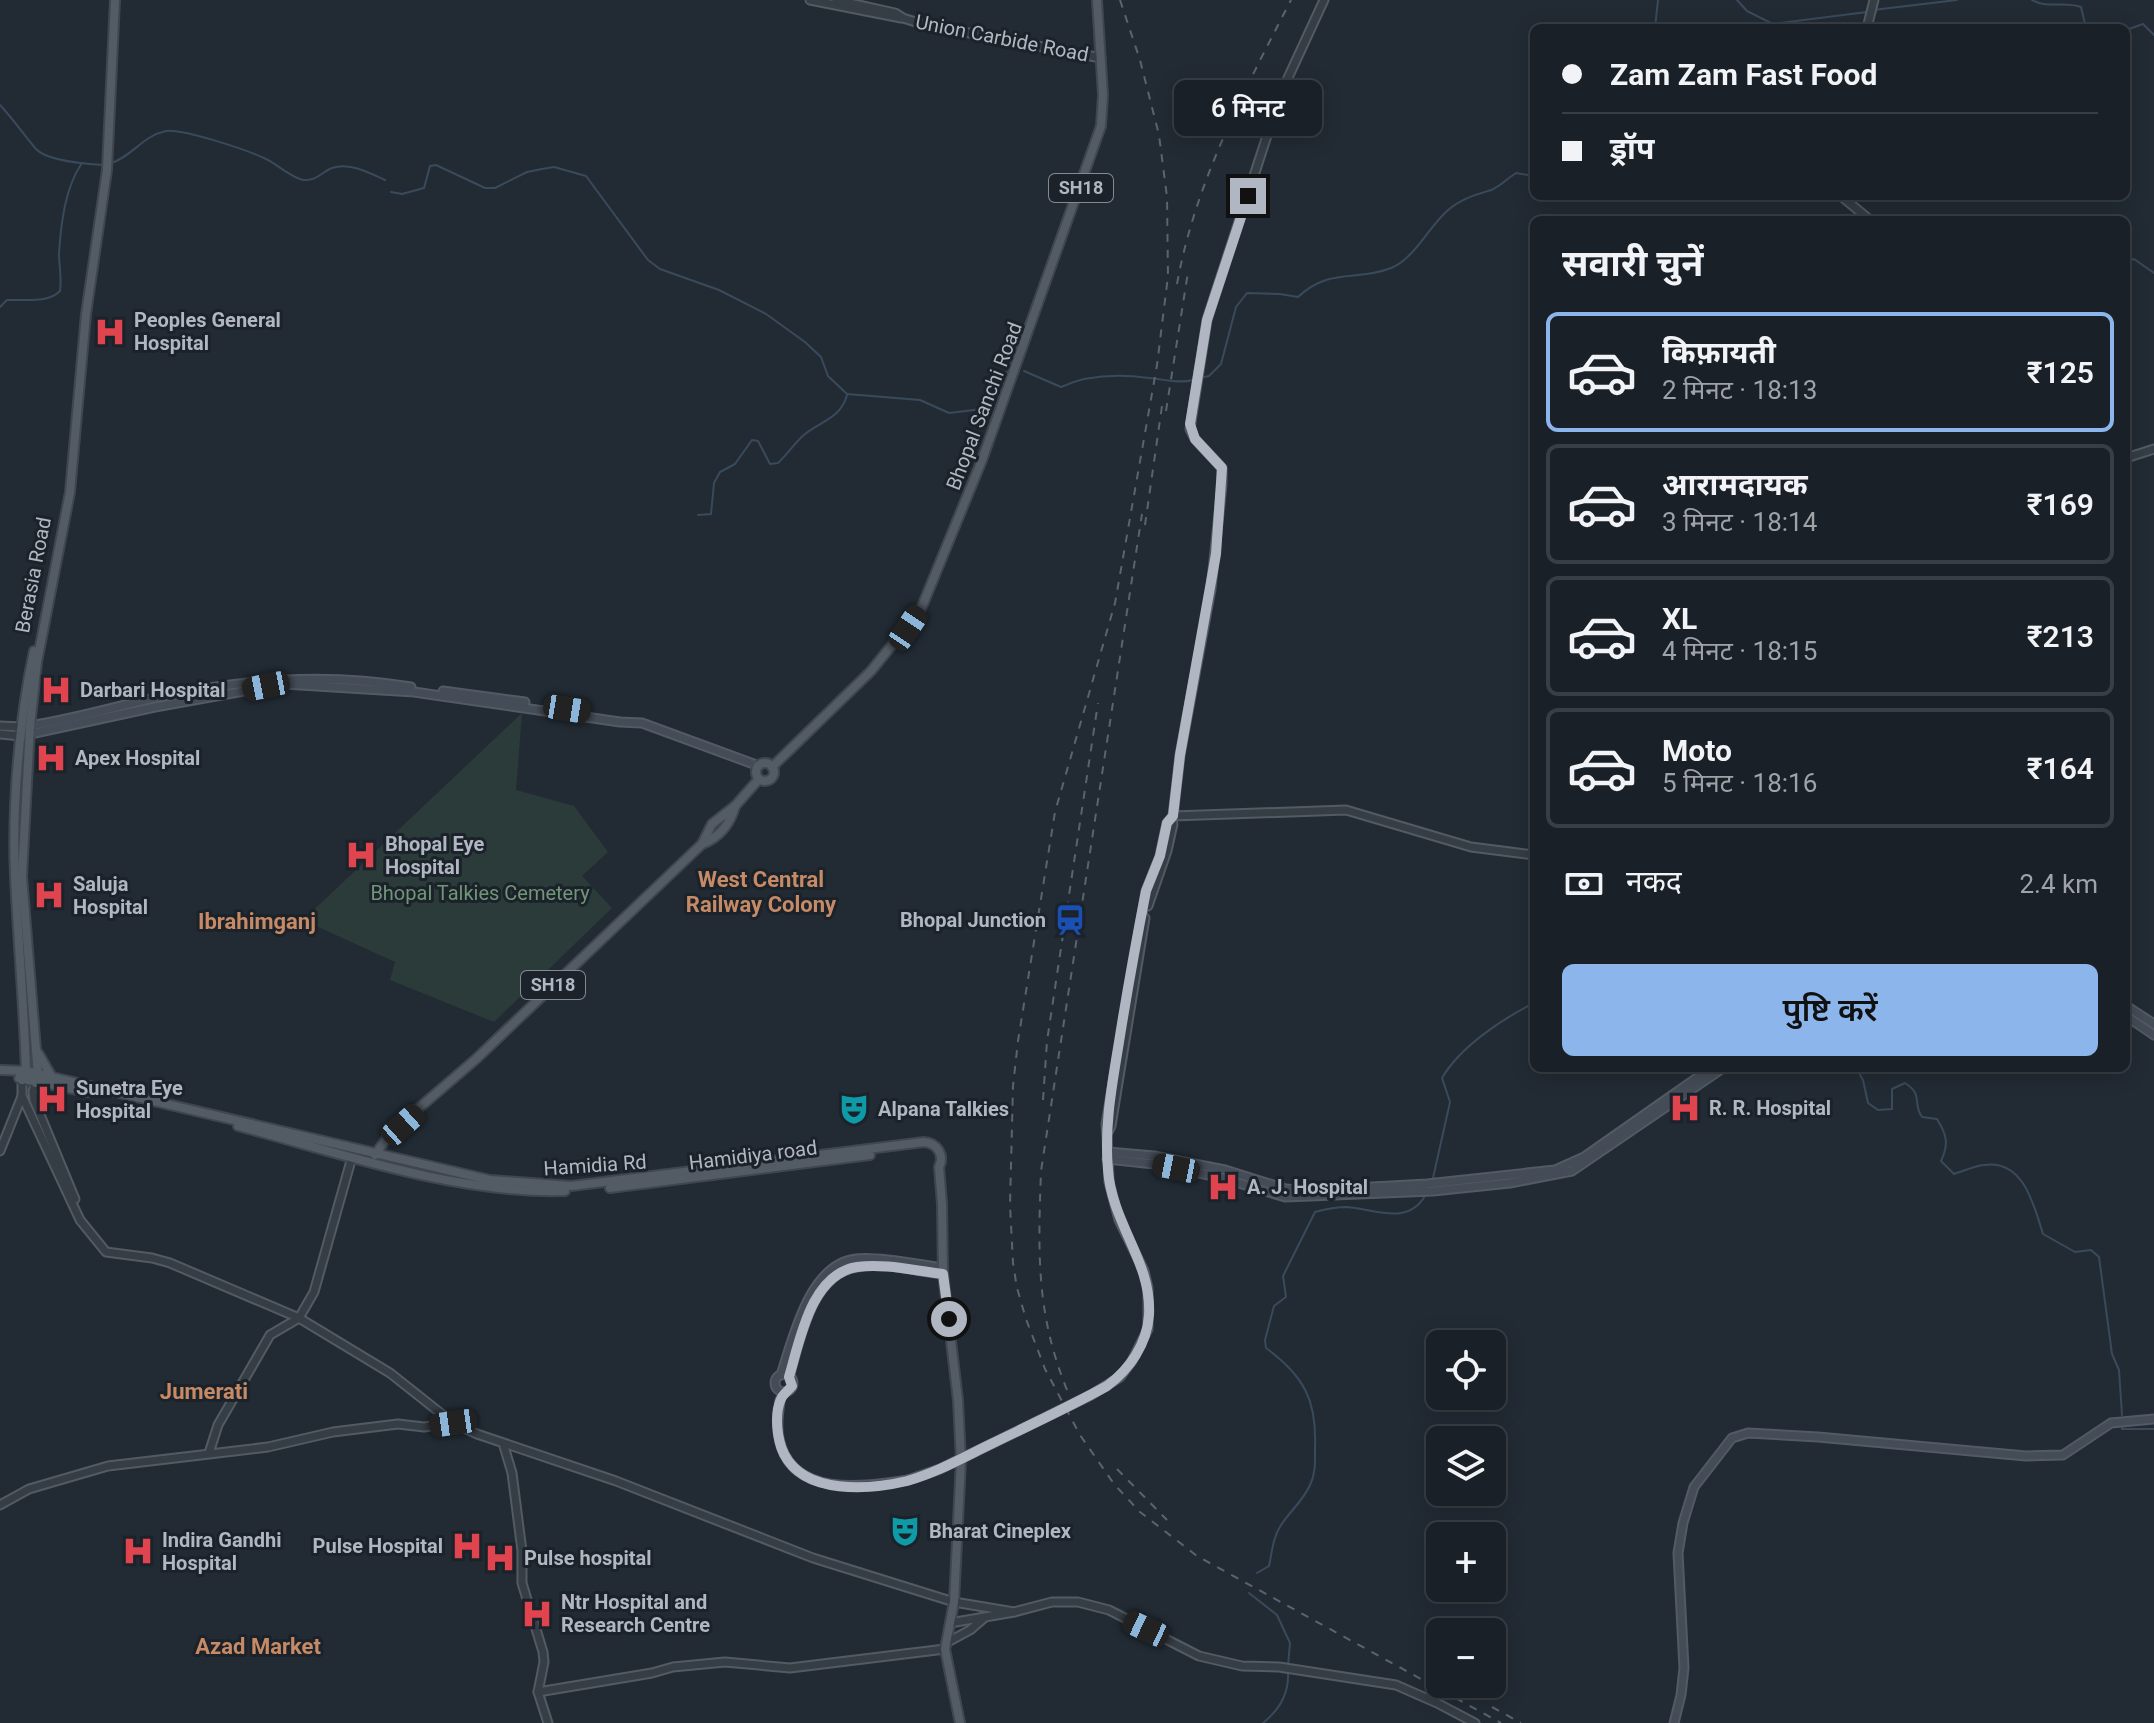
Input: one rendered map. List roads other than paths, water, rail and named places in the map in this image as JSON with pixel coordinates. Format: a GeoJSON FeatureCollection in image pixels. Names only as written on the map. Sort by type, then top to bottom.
{"type":"FeatureCollection","features":[{"type":"Feature","properties":{"kind":"main road","name":"Berasia Road"},"geometry":{"type":"LineString","coordinates":[[24,1076],[15,874],[26,731],[65,490],[80,313],[104,170],[112,0]]}},
{"type":"Feature","properties":{"kind":"main road","name":"Bhopal Sanchi Road"},"geometry":{"type":"LineString","coordinates":[[772,767],[871,671],[921,609],[1001,407],[1101,126],[1103,95],[1097,0]]}},
{"type":"Feature","properties":{"kind":"main road"},"geometry":{"type":"LineString","coordinates":[[26,731],[230,684],[265,679],[351,681],[504,698],[540,707],[621,718],[759,766],[772,767],[772,778],[767,781],[759,779],[756,771],[759,766]]}},
{"type":"Feature","properties":{"kind":"main road","name":"Berasia Road"},"geometry":{"type":"LineString","coordinates":[[26,731],[22,876],[37,1079]]}},
{"type":"Feature","properties":{"kind":"main road","name":"SH18"},"geometry":{"type":"LineString","coordinates":[[369,1161],[391,1132],[403,1125],[476,1059],[702,844],[712,824],[735,806],[759,779]]}},
{"type":"Feature","properties":{"kind":"main road"},"geometry":{"type":"LineString","coordinates":[[2131,1016],[2154,1024]]}},
{"type":"Feature","properties":{"kind":"main road"},"geometry":{"type":"LineString","coordinates":[[2131,1016],[2154,1035]]}},
{"type":"Feature","properties":{"kind":"main road"},"geometry":{"type":"LineString","coordinates":[[36,1049],[53,1079]]}},
{"type":"Feature","properties":{"kind":"main road","name":"Hamidia Rd"},"geometry":{"type":"LineString","coordinates":[[0,1070],[519,1184],[571,1186],[831,1158],[924,1142],[936,1146],[941,1162],[939,1167]]}},
{"type":"Feature","properties":{"kind":"main road"},"geometry":{"type":"LineString","coordinates":[[943,1271],[854,1263],[834,1278],[812,1307],[785,1376],[775,1382],[780,1400],[778,1429],[783,1451],[804,1476],[818,1482],[868,1486],[908,1480],[940,1469],[1091,1395],[1120,1377],[1148,1329],[1148,1288],[1140,1263],[1119,1220],[1109,1182],[1108,1155],[1235,1172],[1278,1188],[1318,1190],[1489,1179],[1555,1170],[1584,1157],[1705,1072]]}},
{"type":"Feature","properties":{"kind":"main road"},"geometry":{"type":"LineString","coordinates":[[1154,1160],[1285,1197],[1461,1189],[1553,1177],[1592,1160],[1658,1110],[1717,1072]]}},
{"type":"Feature","properties":{"kind":"main road","name":"Hamidia Rd"},"geometry":{"type":"LineString","coordinates":[[37,1079],[53,1079],[369,1161]]}},
{"type":"Feature","properties":{"kind":"main road","name":"Hamidiya road"},"geometry":{"type":"LineString","coordinates":[[369,1161],[472,1185],[549,1191],[635,1186],[924,1148],[933,1151],[939,1167]]}},
{"type":"Feature","properties":{"kind":"main road"},"geometry":{"type":"LineString","coordinates":[[939,1167],[943,1271],[958,1400],[961,1461],[954,1602],[946,1646],[960,1723]]}},
{"type":"Feature","properties":{"kind":"main road"},"geometry":{"type":"LineString","coordinates":[[780,1400],[792,1386],[785,1376]]}},
{"type":"Feature","properties":{"kind":"main road"},"geometry":{"type":"LineString","coordinates":[[778,1389],[787,1391]]}},
{"type":"Feature","properties":{"kind":"main road"},"geometry":{"type":"LineString","coordinates":[[1674,1723],[1684,1668],[1678,1553],[1683,1523],[1694,1487],[1732,1438],[1748,1433],[2026,1456],[2063,1455],[2111,1423],[2154,1419]]}},
{"type":"Feature","properties":{"kind":"street","name":"Union Carbide Road"},"geometry":{"type":"LineString","coordinates":[[810,0],[1101,58]]}},
{"type":"Feature","properties":{"kind":"street","name":"Union Carbide Road"},"geometry":{"type":"LineString","coordinates":[[836,0],[895,13],[903,18]]}},
{"type":"Feature","properties":{"kind":"street"},"geometry":{"type":"LineString","coordinates":[[1108,1155],[1108,1132],[1116,1097],[1134,966],[1148,901],[1167,851],[1173,824],[1180,755],[1211,589],[1222,468],[1195,439],[1190,429],[1207,320],[1281,93],[1324,0]]}},
{"type":"Feature","properties":{"kind":"street"},"geometry":{"type":"LineString","coordinates":[[1868,24],[1873,3]]}},
{"type":"Feature","properties":{"kind":"street"},"geometry":{"type":"LineString","coordinates":[[1846,200],[1865,216]]}},
{"type":"Feature","properties":{"kind":"street"},"geometry":{"type":"LineString","coordinates":[[2130,457],[2154,449]]}},
{"type":"Feature","properties":{"kind":"street"},"geometry":{"type":"LineString","coordinates":[[0,726],[26,731]]}},
{"type":"Feature","properties":{"kind":"street"},"geometry":{"type":"LineString","coordinates":[[0,734],[26,731]]}},
{"type":"Feature","properties":{"kind":"street"},"geometry":{"type":"LineString","coordinates":[[1172,818],[1346,810],[1471,847],[1530,854]]}},
{"type":"Feature","properties":{"kind":"street","name":"Berasia Road"},"geometry":{"type":"LineString","coordinates":[[0,1151],[22,1096],[24,1076]]}},
{"type":"Feature","properties":{"kind":"street"},"geometry":{"type":"LineString","coordinates":[[37,1079],[34,1100],[88,1231]]}},
{"type":"Feature","properties":{"kind":"street"},"geometry":{"type":"LineString","coordinates":[[22,1096],[79,1219],[106,1252],[170,1263],[299,1318],[390,1373],[453,1423],[503,1443],[616,1481],[813,1558],[954,1602],[1014,1612]]}},
{"type":"Feature","properties":{"kind":"street"},"geometry":{"type":"LineString","coordinates":[[209,1453],[218,1425],[270,1335],[299,1318],[314,1292],[352,1157]]}},
{"type":"Feature","properties":{"kind":"street"},"geometry":{"type":"LineString","coordinates":[[0,1505],[29,1489],[108,1466],[268,1447],[333,1432],[398,1424],[424,1427],[453,1423]]}},
{"type":"Feature","properties":{"kind":"street"},"geometry":{"type":"LineString","coordinates":[[503,1443],[512,1473],[522,1551],[522,1583],[543,1652],[538,1692],[544,1722]]}},
{"type":"Feature","properties":{"kind":"street"},"geometry":{"type":"LineString","coordinates":[[950,1623],[1052,1602],[1078,1602],[1109,1610],[1199,1656],[1242,1666],[1279,1667],[1396,1685],[1475,1723]]}},
{"type":"Feature","properties":{"kind":"street"},"geometry":{"type":"LineString","coordinates":[[538,1692],[673,1667],[725,1662],[790,1668],[946,1646],[984,1618],[987,1609]]}},
{"type":"Feature","properties":{"kind":"waterway"},"geometry":{"type":"LineString","coordinates":[[1655,24],[1658,0]]}},
{"type":"Feature","properties":{"kind":"waterway"},"geometry":{"type":"LineString","coordinates":[[1737,0],[1747,11],[1773,24],[1867,12]]}},
{"type":"Feature","properties":{"kind":"waterway"},"geometry":{"type":"LineString","coordinates":[[1873,10],[1957,0]]}},
{"type":"Feature","properties":{"kind":"waterway"},"geometry":{"type":"LineString","coordinates":[[2032,0],[2081,7],[2085,24]]}},
{"type":"Feature","properties":{"kind":"waterway"},"geometry":{"type":"LineString","coordinates":[[2130,29],[2143,24],[2154,35]]}},
{"type":"Feature","properties":{"kind":"waterway"},"geometry":{"type":"LineString","coordinates":[[0,105],[41,153],[68,161],[103,165]]}},
{"type":"Feature","properties":{"kind":"waterway"},"geometry":{"type":"LineString","coordinates":[[109,164],[124,157],[150,137],[174,131],[258,155],[304,180],[332,168],[346,166],[385,180]]}},
{"type":"Feature","properties":{"kind":"waterway"},"geometry":{"type":"LineString","coordinates":[[0,307],[7,300],[49,298],[60,291],[59,253],[63,218],[68,194],[82,163]]}},
{"type":"Feature","properties":{"kind":"waterway"},"geometry":{"type":"LineString","coordinates":[[391,192],[402,194],[424,188],[430,166],[436,165],[485,188],[495,188],[527,172],[554,167],[586,176],[648,260],[660,269],[719,290],[766,314],[821,357],[828,376],[847,394],[920,400],[949,413],[982,409],[1006,372]]}},
{"type":"Feature","properties":{"kind":"waterway"},"geometry":{"type":"LineString","coordinates":[[1199,378],[1209,376],[1221,364],[1236,307],[1247,293],[1298,297],[1332,278],[1391,268],[1407,258],[1440,218],[1457,203],[1494,189],[1516,173],[1530,175]]}},
{"type":"Feature","properties":{"kind":"waterway"},"geometry":{"type":"LineString","coordinates":[[2130,260],[2134,259],[2154,273]]}},
{"type":"Feature","properties":{"kind":"waterway"},"geometry":{"type":"LineString","coordinates":[[1024,371],[1061,387],[1104,376],[1193,380]]}},
{"type":"Feature","properties":{"kind":"waterway"},"geometry":{"type":"LineString","coordinates":[[698,515],[711,514],[714,483],[720,472],[735,464],[752,440],[758,441],[770,464],[778,463],[805,434],[835,414],[847,395]]}},
{"type":"Feature","properties":{"kind":"waterway"},"geometry":{"type":"LineString","coordinates":[[1433,1178],[1450,1102],[1442,1078],[1459,1055],[1483,1035],[1530,1005]]}},
{"type":"Feature","properties":{"kind":"waterway"},"geometry":{"type":"LineString","coordinates":[[1858,1072],[1868,1103],[1878,1110],[1892,1109],[1892,1089],[1905,1083],[1911,1087],[1922,1117],[1937,1119],[1945,1135],[1941,1161],[1954,1174],[1984,1165],[2009,1169],[2031,1198],[2043,1234],[2075,1252],[2091,1250],[2099,1257],[2112,1354],[2119,1370],[2122,1415]]}},
{"type":"Feature","properties":{"kind":"waterway"},"geometry":{"type":"LineString","coordinates":[[1257,1573],[1269,1566],[1278,1530],[1307,1491],[1315,1466],[1314,1416],[1306,1390],[1290,1369],[1266,1348],[1265,1340],[1274,1306],[1286,1297],[1283,1276],[1315,1212],[1347,1207],[1400,1213],[1418,1205],[1425,1196]]}},
{"type":"Feature","properties":{"kind":"waterway"},"geometry":{"type":"LineString","coordinates":[[2122,1426],[2122,1429],[2154,1429]]}},
{"type":"Feature","properties":{"kind":"waterway"},"geometry":{"type":"LineString","coordinates":[[1249,1593],[1277,1615],[1290,1643],[1288,1666]]}},
{"type":"Feature","properties":{"kind":"waterway"},"geometry":{"type":"LineString","coordinates":[[1263,1723],[1282,1701],[1288,1673]]}},
{"type":"Feature","properties":{"kind":"railway"},"geometry":{"type":"LineString","coordinates":[[1120,0],[1140,60],[1159,135],[1167,197],[1168,276],[1157,365],[1115,603],[1055,812],[1018,1041],[1013,1086],[1010,1205],[1017,1288],[1045,1369],[1080,1435],[1114,1484],[1140,1512],[1197,1556],[1501,1723]]}},
{"type":"Feature","properties":{"kind":"railway"},"geometry":{"type":"LineString","coordinates":[[1177,284],[1196,210],[1223,138],[1291,0]]}},
{"type":"Feature","properties":{"kind":"railway"},"geometry":{"type":"LineString","coordinates":[[1166,411],[1188,272]]}},
{"type":"Feature","properties":{"kind":"railway"},"geometry":{"type":"LineString","coordinates":[[1145,525],[1163,399]]}},
{"type":"Feature","properties":{"kind":"railway"},"geometry":{"type":"LineString","coordinates":[[1067,1390],[1049,1335],[1044,1308],[1039,1229],[1041,1171],[1142,514]]}},
{"type":"Feature","properties":{"kind":"railway"},"geometry":{"type":"LineString","coordinates":[[1043,1100],[1047,1041],[1098,703]]}},
{"type":"Feature","properties":{"kind":"railway"},"geometry":{"type":"LineString","coordinates":[[1117,1469],[1167,1520]]}},
{"type":"Feature","properties":{"kind":"railway"},"geometry":{"type":"LineString","coordinates":[[1492,1707],[1521,1723]]}},
{"type":"Feature","properties":{"kind":"place","name":"Peoples General Hospital"},"geometry":{"type":"Point","coordinates":[110,332]}},
{"type":"Feature","properties":{"kind":"place","name":"Darbari Hospital"},"geometry":{"type":"Point","coordinates":[56,690]}},
{"type":"Feature","properties":{"kind":"place","name":"Apex Hospital"},"geometry":{"type":"Point","coordinates":[51,758]}},
{"type":"Feature","properties":{"kind":"place","name":"Bhopal Eye Hospital"},"geometry":{"type":"Point","coordinates":[361,855]}},
{"type":"Feature","properties":{"kind":"place","name":"Saluja Hospital"},"geometry":{"type":"Point","coordinates":[49,895]}},
{"type":"Feature","properties":{"kind":"place","name":"Bhopal Junction"},"geometry":{"type":"Point","coordinates":[1070,920]}},
{"type":"Feature","properties":{"kind":"place","name":"Sunetra Eye Hospital"},"geometry":{"type":"Point","coordinates":[52,1099]}},
{"type":"Feature","properties":{"kind":"place","name":"R. R. Hospital"},"geometry":{"type":"Point","coordinates":[1685,1108]}},
{"type":"Feature","properties":{"kind":"place","name":"Alpana Talkies"},"geometry":{"type":"Point","coordinates":[854,1109]}},
{"type":"Feature","properties":{"kind":"place","name":"A. J. Hospital"},"geometry":{"type":"Point","coordinates":[1223,1187]}},
{"type":"Feature","properties":{"kind":"place","name":"Bharat Cineplex"},"geometry":{"type":"Point","coordinates":[905,1531]}},
{"type":"Feature","properties":{"kind":"place","name":"Pulse Hospital"},"geometry":{"type":"Point","coordinates":[467,1546]}},
{"type":"Feature","properties":{"kind":"place","name":"Indira Gandhi Hospital"},"geometry":{"type":"Point","coordinates":[138,1551]}},
{"type":"Feature","properties":{"kind":"place","name":"Pulse hospital"},"geometry":{"type":"Point","coordinates":[500,1558]}},
{"type":"Feature","properties":{"kind":"place","name":"Ntr Hospital and Research Centre"},"geometry":{"type":"Point","coordinates":[537,1614]}},
{"type":"Feature","properties":{"kind":"district","name":"West Central Railway Colony"},"geometry":{"type":"Point","coordinates":[761,892]}},
{"type":"Feature","properties":{"kind":"district","name":"Ibrahimganj"},"geometry":{"type":"Point","coordinates":[257,921]}},
{"type":"Feature","properties":{"kind":"district","name":"Jumerati"},"geometry":{"type":"Point","coordinates":[204,1391]}},
{"type":"Feature","properties":{"kind":"district","name":"Azad Market"},"geometry":{"type":"Point","coordinates":[258,1646]}},
{"type":"Feature","properties":{"kind":"park label","name":"Bhopal Talkies Cemetery"},"geometry":{"type":"Point","coordinates":[480,893]}}]}
